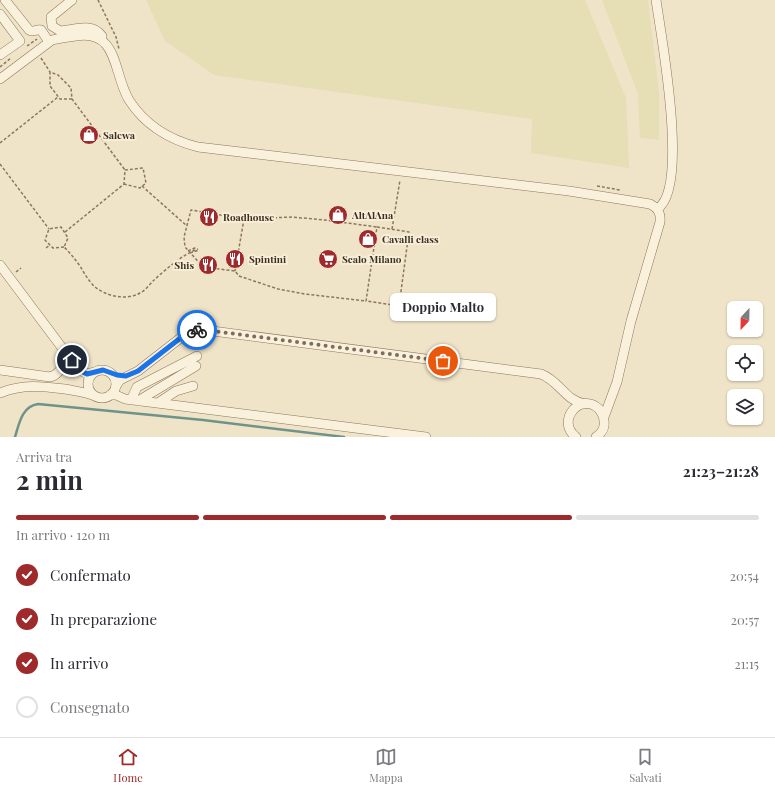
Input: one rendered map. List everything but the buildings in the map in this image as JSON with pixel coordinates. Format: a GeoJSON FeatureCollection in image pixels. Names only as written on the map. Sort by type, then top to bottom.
{"type":"FeatureCollection","features":[{"type":"Feature","properties":{"kind":"street"},"geometry":{"type":"LineString","coordinates":[[5,0],[29,30],[41,30],[49,42]]}},
{"type":"Feature","properties":{"kind":"street"},"geometry":{"type":"LineString","coordinates":[[72,0],[51,17],[52,26],[55,29],[60,30],[84,27],[92,28],[99,32],[112,54],[124,90],[138,112],[146,121],[157,129],[178,141],[198,147],[569,191],[650,204],[657,209],[660,213],[660,222],[631,321],[615,390],[604,417],[603,433],[596,437]]}},
{"type":"Feature","properties":{"kind":"street"},"geometry":{"type":"LineString","coordinates":[[656,0],[670,104],[673,154],[668,194],[662,206],[657,209]]}},
{"type":"Feature","properties":{"kind":"street"},"geometry":{"type":"LineString","coordinates":[[0,14],[20,40],[0,55]]}},
{"type":"Feature","properties":{"kind":"street"},"geometry":{"type":"LineString","coordinates":[[0,79],[36,51],[49,42],[59,38],[85,34],[96,36],[104,41]]}},
{"type":"Feature","properties":{"kind":"street"},"geometry":{"type":"LineString","coordinates":[[0,265],[81,371],[87,374],[103,370],[122,376],[129,375]]}},
{"type":"Feature","properties":{"kind":"street"},"geometry":{"type":"LineString","coordinates":[[0,393],[19,387],[33,386],[75,390],[104,398],[115,390],[120,380],[138,371],[183,336],[199,330],[535,373],[547,377],[559,386],[574,401],[597,407],[604,417]]}},
{"type":"Feature","properties":{"kind":"street"},"geometry":{"type":"LineString","coordinates":[[134,400],[137,388],[197,356]]}},
{"type":"Feature","properties":{"kind":"street"},"geometry":{"type":"LineString","coordinates":[[0,370],[50,377],[55,375],[72,360]]}},
{"type":"Feature","properties":{"kind":"street"},"geometry":{"type":"LineString","coordinates":[[134,400],[196,366]]}},
{"type":"Feature","properties":{"kind":"street"},"geometry":{"type":"LineString","coordinates":[[75,390],[83,389],[94,372]]}},
{"type":"Feature","properties":{"kind":"street"},"geometry":{"type":"LineString","coordinates":[[112,373],[116,381],[116,386]]}},
{"type":"Feature","properties":{"kind":"street"},"geometry":{"type":"LineString","coordinates":[[88,383],[89,389],[95,396]]}},
{"type":"Feature","properties":{"kind":"street"},"geometry":{"type":"LineString","coordinates":[[158,403],[176,391],[193,386]]}},
{"type":"Feature","properties":{"kind":"street"},"geometry":{"type":"LineString","coordinates":[[559,386],[565,399],[570,430],[576,437]]}},
{"type":"Feature","properties":{"kind":"street"},"geometry":{"type":"LineString","coordinates":[[568,418],[574,408],[579,405],[602,403],[610,397],[615,390]]}},
{"type":"Feature","properties":{"kind":"street"},"geometry":{"type":"LineString","coordinates":[[110,395],[116,395],[122,398],[134,400],[426,437]]}},
{"type":"Feature","properties":{"kind":"path"},"geometry":{"type":"LineString","coordinates":[[36,51],[50,72],[50,86],[58,97],[60,99],[72,99]]}},
{"type":"Feature","properties":{"kind":"path"},"geometry":{"type":"LineString","coordinates":[[50,72],[58,74],[71,88],[72,99],[125,170],[124,184],[65,232]]}},
{"type":"Feature","properties":{"kind":"path"},"geometry":{"type":"LineString","coordinates":[[0,143],[58,97]]}},
{"type":"Feature","properties":{"kind":"path"},"geometry":{"type":"LineString","coordinates":[[0,164],[49,229]]}},
{"type":"Feature","properties":{"kind":"path"},"geometry":{"type":"LineString","coordinates":[[124,184],[140,188],[146,183],[143,168],[125,170]]}},
{"type":"Feature","properties":{"kind":"path"},"geometry":{"type":"LineString","coordinates":[[392,229],[402,171]]}},
{"type":"Feature","properties":{"kind":"path"},"geometry":{"type":"LineString","coordinates":[[142,186],[187,226]]}},
{"type":"Feature","properties":{"kind":"path"},"geometry":{"type":"LineString","coordinates":[[191,210],[244,219],[292,217],[392,229],[409,232],[399,306],[278,289],[239,276],[235,271],[203,267],[185,247],[184,237],[191,210]]}},
{"type":"Feature","properties":{"kind":"path"},"geometry":{"type":"LineString","coordinates":[[235,271],[244,219]]}},
{"type":"Feature","properties":{"kind":"path"},"geometry":{"type":"LineString","coordinates":[[49,229],[61,227],[68,238],[64,247]]}},
{"type":"Feature","properties":{"kind":"path"},"geometry":{"type":"LineString","coordinates":[[366,301],[377,227]]}},
{"type":"Feature","properties":{"kind":"path"},"geometry":{"type":"LineString","coordinates":[[49,229],[45,240],[53,248],[64,247]]}},
{"type":"Feature","properties":{"kind":"path"},"geometry":{"type":"LineString","coordinates":[[46,248],[50,245]]}},
{"type":"Feature","properties":{"kind":"path"},"geometry":{"type":"LineString","coordinates":[[64,247],[92,284],[99,290],[114,296],[130,296],[142,292],[189,252],[198,249]]}},
{"type":"Feature","properties":{"kind":"path"},"geometry":{"type":"LineString","coordinates":[[227,258],[230,262]]}},
{"type":"Feature","properties":{"kind":"path"},"geometry":{"type":"LineString","coordinates":[[232,265],[230,267],[228,264],[232,262],[236,266]]}},
{"type":"Feature","properties":{"kind":"shaded area"},"geometry":{"type":"Polygon","coordinates":[[[146,0],[585,0],[626,98],[629,168],[531,153],[532,119],[214,75],[165,41],[146,0]]]}},
{"type":"Feature","properties":{"kind":"shaded area"},"geometry":{"type":"Polygon","coordinates":[[[602,0],[648,0],[659,93],[659,140],[640,138],[638,94],[602,0]]]}},
{"type":"Feature","properties":{"kind":"waterway"},"geometry":{"type":"LineString","coordinates":[[15,437],[22,416],[28,408],[38,404],[203,420],[344,437]]}},
{"type":"Feature","properties":{"kind":"way so far"},"geometry":{"type":"LineString","coordinates":[[197,330],[443,361]]}},
{"type":"Feature","properties":{"kind":"place","name":"Salewa"},"geometry":{"type":"Point","coordinates":[89,135]}},
{"type":"Feature","properties":{"kind":"place","name":"AltAlAna"},"geometry":{"type":"Point","coordinates":[338,215]}},
{"type":"Feature","properties":{"kind":"place","name":"Roadhouse"},"geometry":{"type":"Point","coordinates":[209,217]}},
{"type":"Feature","properties":{"kind":"place","name":"Cavalli class"},"geometry":{"type":"Point","coordinates":[368,239]}},
{"type":"Feature","properties":{"kind":"place","name":"Spintini"},"geometry":{"type":"Point","coordinates":[235,259]}},
{"type":"Feature","properties":{"kind":"place","name":"Scalo Milano"},"geometry":{"type":"Point","coordinates":[328,259]}},
{"type":"Feature","properties":{"kind":"place","name":"Shis"},"geometry":{"type":"Point","coordinates":[208,265]}},
{"type":"Feature","properties":{"kind":"place","name":"Doppio Malto"},"geometry":{"type":"Point","coordinates":[443,361]}},
{"type":"Feature","properties":{"kind":"route"},"geometry":{"type":"LineString","coordinates":[[72,360],[78,369],[87,374],[98,370],[103,370],[117,375],[126,376],[138,371],[183,336],[197,330]]}}]}
